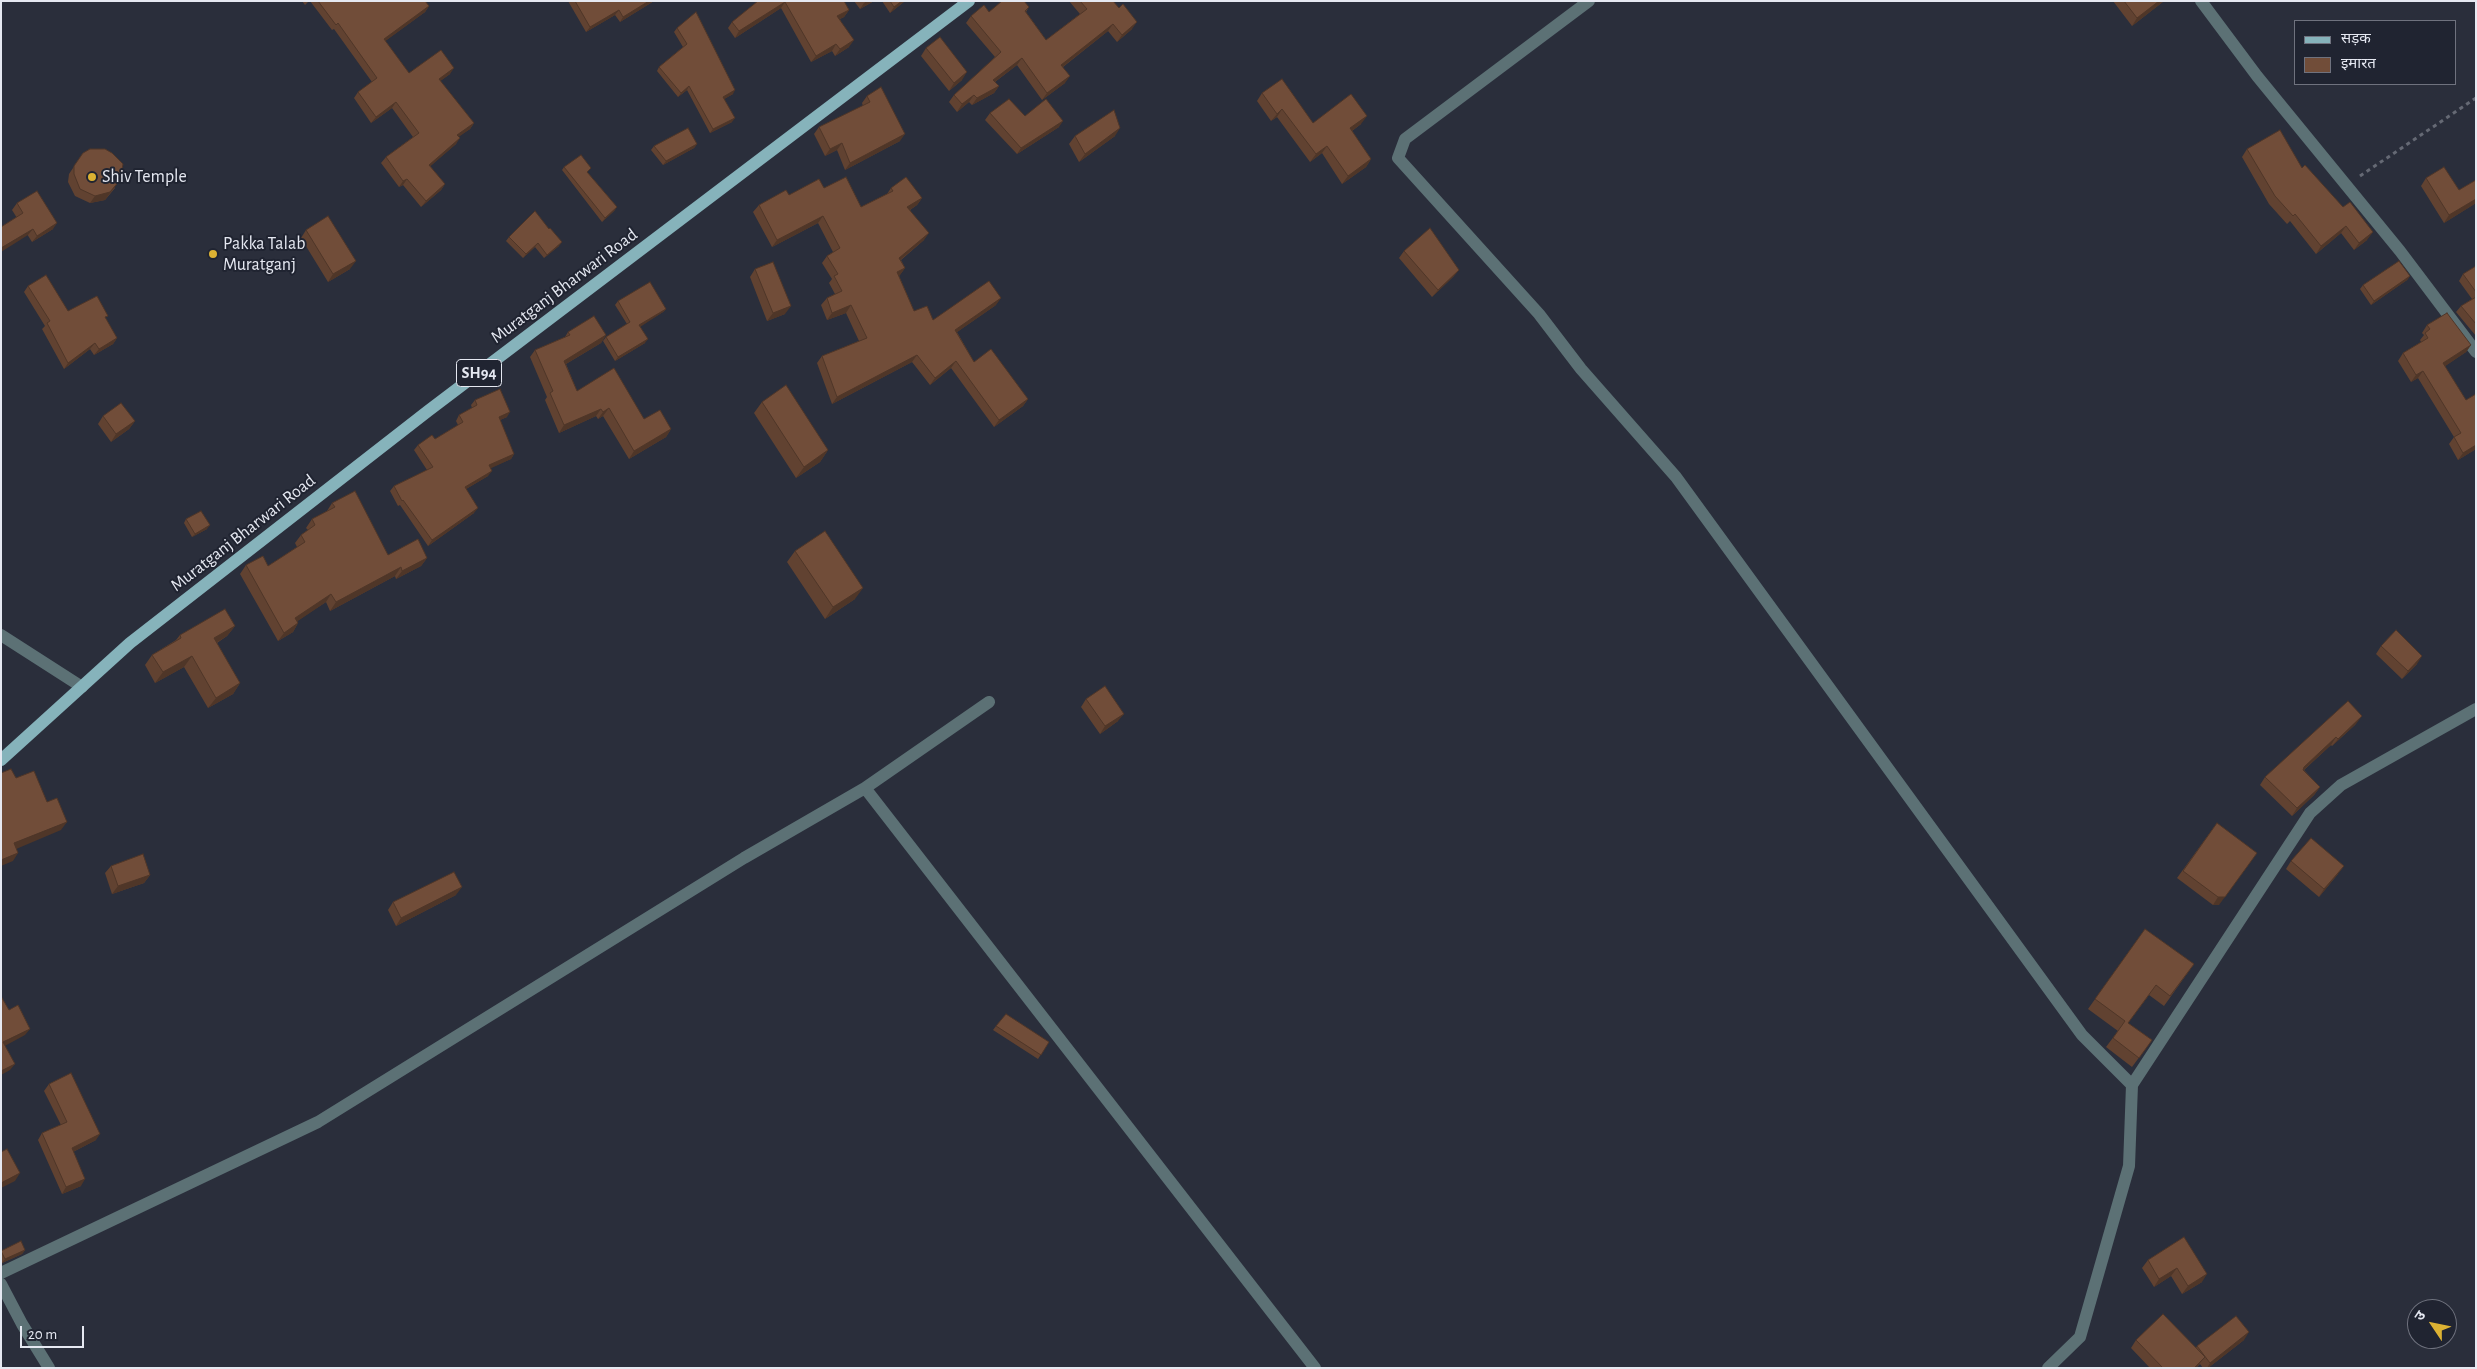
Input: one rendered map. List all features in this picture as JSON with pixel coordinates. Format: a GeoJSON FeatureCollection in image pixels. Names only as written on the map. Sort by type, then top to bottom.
{"type":"FeatureCollection","features":[{"type":"Feature","properties":{"kind":"main road","name":"Muratganj Bharwari Road"},"geometry":{"type":"LineString","coordinates":[[1,760],[130,643],[428,411],[970,1]]}},
{"type":"Feature","properties":{"kind":"street"},"geometry":{"type":"LineString","coordinates":[[1589,1],[1405,139],[1398,158],[1539,314],[1581,369],[1676,477],[2082,1035],[2132,1085]]}},
{"type":"Feature","properties":{"kind":"street"},"geometry":{"type":"LineString","coordinates":[[2201,1],[2257,76],[2400,251],[2476,352]]}},
{"type":"Feature","properties":{"kind":"street"},"geometry":{"type":"LineString","coordinates":[[1,635],[82,687]]}},
{"type":"Feature","properties":{"kind":"street"},"geometry":{"type":"LineString","coordinates":[[1,1273],[318,1122],[744,858],[865,788],[989,702]]}},
{"type":"Feature","properties":{"kind":"street"},"geometry":{"type":"LineString","coordinates":[[2048,1368],[2080,1337],[2129,1166],[2132,1085],[2310,813],[2341,785],[2476,709]]}},
{"type":"Feature","properties":{"kind":"street"},"geometry":{"type":"LineString","coordinates":[[865,788],[1315,1368]]}},
{"type":"Feature","properties":{"kind":"street"},"geometry":{"type":"LineString","coordinates":[[1,1284],[22,1324],[49,1368]]}},
{"type":"Feature","properties":{"kind":"path"},"geometry":{"type":"LineString","coordinates":[[2345,186],[2476,98]]}},
{"type":"Feature","properties":{"kind":"building"},"geometry":{"type":"Polygon","coordinates":[[[318,1],[425,1],[429,6],[384,39],[409,73],[441,50],[454,68],[439,79],[474,123],[457,135],[460,138],[429,165],[445,184],[426,201],[407,179],[403,181],[386,157],[419,133],[396,102],[376,117],[358,92],[377,78],[338,23],[336,25],[318,1]]]}},
{"type":"Feature","properties":{"kind":"building"},"geometry":{"type":"Polygon","coordinates":[[[575,1],[649,1],[623,17],[619,10],[590,27],[575,1]]]}},
{"type":"Feature","properties":{"kind":"building"},"geometry":{"type":"Polygon","coordinates":[[[758,1],[844,1],[849,10],[837,16],[854,40],[840,49],[836,44],[816,56],[785,2],[739,31],[732,22],[758,1]]]}},
{"type":"Feature","properties":{"kind":"building"},"geometry":{"type":"Polygon","coordinates":[[[890,1],[902,1],[894,7],[890,1]]]}},
{"type":"Feature","properties":{"kind":"building"},"geometry":{"type":"Polygon","coordinates":[[[1002,1],[1024,1],[1029,7],[1025,11],[1046,40],[1087,9],[1080,1],[1113,1],[1119,8],[1123,4],[1137,22],[1122,35],[1113,24],[1061,65],[1070,76],[1047,93],[1022,58],[993,80],[999,86],[977,98],[974,95],[962,104],[954,95],[1001,52],[971,16],[984,5],[989,12],[1002,1]]]}},
{"type":"Feature","properties":{"kind":"building"},"geometry":{"type":"Polygon","coordinates":[[[2124,1],[2159,1],[2137,18],[2124,1]]]}},
{"type":"Feature","properties":{"kind":"building"},"geometry":{"type":"Polygon","coordinates":[[[696,12],[735,90],[723,97],[735,118],[713,129],[689,86],[681,93],[659,67],[687,44],[677,28],[696,12]]]}},
{"type":"Feature","properties":{"kind":"building"},"geometry":{"type":"Polygon","coordinates":[[[940,37],[967,72],[954,83],[926,48],[940,37]]]}},
{"type":"Feature","properties":{"kind":"building"},"geometry":{"type":"Polygon","coordinates":[[[1282,79],[1313,123],[1351,94],[1367,116],[1350,128],[1371,159],[1348,176],[1327,146],[1316,154],[1282,109],[1277,114],[1262,93],[1282,79]]]}},
{"type":"Feature","properties":{"kind":"building"},"geometry":{"type":"Polygon","coordinates":[[[881,87],[905,134],[850,163],[842,143],[830,149],[819,127],[870,102],[867,96],[881,87]]]}},
{"type":"Feature","properties":{"kind":"building"},"geometry":{"type":"Polygon","coordinates":[[[1009,99],[1025,116],[1046,99],[1063,121],[1021,148],[990,113],[1009,99]]]}},
{"type":"Feature","properties":{"kind":"building"},"geometry":{"type":"Polygon","coordinates":[[[1114,110],[1120,128],[1085,154],[1075,136],[1114,110]]]}},
{"type":"Feature","properties":{"kind":"building"},"geometry":{"type":"Polygon","coordinates":[[[688,128],[697,144],[666,161],[654,146],[688,128]]]}},
{"type":"Feature","properties":{"kind":"building"},"geometry":{"type":"Polygon","coordinates":[[[2280,130],[2302,168],[2305,165],[2343,207],[2350,202],[2373,232],[2359,243],[2346,226],[2321,246],[2295,214],[2293,216],[2275,196],[2247,149],[2280,130]]]}},
{"type":"Feature","properties":{"kind":"building","name":"Shiv Temple"},"geometry":{"type":"Polygon","coordinates":[[[90,149],[105,149],[123,164],[120,180],[110,192],[95,196],[80,189],[74,174],[74,166],[83,153],[90,149]]]}},
{"type":"Feature","properties":{"kind":"building"},"geometry":{"type":"Polygon","coordinates":[[[581,155],[591,168],[587,172],[617,207],[605,218],[564,167],[581,155]]]}},
{"type":"Feature","properties":{"kind":"building"},"geometry":{"type":"Polygon","coordinates":[[[2444,167],[2459,190],[2476,180],[2476,199],[2449,215],[2426,178],[2444,167]]]}},
{"type":"Feature","properties":{"kind":"building"},"geometry":{"type":"Polygon","coordinates":[[[846,177],[861,207],[893,191],[891,188],[906,177],[922,198],[907,207],[929,233],[899,258],[905,268],[897,272],[914,311],[927,306],[933,320],[989,281],[1001,298],[955,330],[974,362],[991,349],[1028,399],[999,420],[956,361],[935,378],[917,355],[837,397],[822,356],[867,338],[851,305],[832,313],[827,298],[842,291],[834,276],[838,274],[827,256],[840,248],[823,216],[777,240],[759,205],[786,190],[789,195],[819,179],[824,188],[846,177]]]}},
{"type":"Feature","properties":{"kind":"building"},"geometry":{"type":"Polygon","coordinates":[[[37,191],[57,223],[37,236],[33,229],[1,248],[1,227],[23,213],[17,203],[37,191]]]}},
{"type":"Feature","properties":{"kind":"building"},"geometry":{"type":"Polygon","coordinates":[[[535,211],[562,242],[547,255],[538,243],[526,254],[509,237],[535,211]]]}},
{"type":"Feature","properties":{"kind":"building"},"geometry":{"type":"Polygon","coordinates":[[[328,216],[356,261],[333,274],[306,230],[328,216]]]}},
{"type":"Feature","properties":{"kind":"building"},"geometry":{"type":"Polygon","coordinates":[[[1430,228],[1459,270],[1438,290],[1404,251],[1430,228]]]}},
{"type":"Feature","properties":{"kind":"building"},"geometry":{"type":"Polygon","coordinates":[[[2399,261],[2410,276],[2374,301],[2363,285],[2399,261]]]}},
{"type":"Feature","properties":{"kind":"building"},"geometry":{"type":"Polygon","coordinates":[[[773,262],[791,306],[773,313],[755,269],[773,262]]]}},
{"type":"Feature","properties":{"kind":"building"},"geometry":{"type":"Polygon","coordinates":[[[2476,266],[2476,292],[2463,274],[2476,266]]]}},
{"type":"Feature","properties":{"kind":"building"},"geometry":{"type":"Polygon","coordinates":[[[46,275],[68,311],[97,296],[108,316],[105,317],[117,338],[99,349],[95,343],[68,363],[47,323],[50,321],[28,286],[46,275]]]}},
{"type":"Feature","properties":{"kind":"building"},"geometry":{"type":"Polygon","coordinates":[[[650,282],[666,309],[639,325],[648,339],[618,357],[606,337],[630,322],[618,301],[650,282]]]}},
{"type":"Feature","properties":{"kind":"building"},"geometry":{"type":"Polygon","coordinates":[[[2476,297],[2476,324],[2461,306],[2476,297]]]}},
{"type":"Feature","properties":{"kind":"building"},"geometry":{"type":"Polygon","coordinates":[[[2447,313],[2471,345],[2443,363],[2466,400],[2476,394],[2476,445],[2463,453],[2454,437],[2461,433],[2423,371],[2416,375],[2403,353],[2428,338],[2425,333],[2430,329],[2427,325],[2447,313]]]}},
{"type":"Feature","properties":{"kind":"building"},"geometry":{"type":"Polygon","coordinates":[[[594,316],[606,335],[564,361],[577,391],[614,368],[644,419],[660,410],[671,429],[634,451],[609,408],[603,412],[601,409],[564,425],[550,393],[553,391],[535,350],[570,335],[568,332],[594,316]]]}},
{"type":"Feature","properties":{"kind":"building"},"geometry":{"type":"Polygon","coordinates":[[[786,385],[828,450],[804,467],[762,402],[786,385]]]}},
{"type":"Feature","properties":{"kind":"building"},"geometry":{"type":"Polygon","coordinates":[[[500,389],[510,412],[499,417],[514,454],[489,465],[492,471],[465,487],[478,508],[432,540],[402,501],[394,486],[433,467],[418,445],[432,435],[435,439],[463,422],[459,415],[477,405],[475,400],[500,389]]]}},
{"type":"Feature","properties":{"kind":"building"},"geometry":{"type":"Polygon","coordinates":[[[121,403],[135,421],[116,434],[103,416],[121,403]]]}},
{"type":"Feature","properties":{"kind":"building"},"geometry":{"type":"Polygon","coordinates":[[[355,491],[388,555],[418,539],[427,558],[402,571],[401,567],[336,602],[331,594],[295,618],[298,623],[284,633],[246,565],[263,556],[268,566],[305,542],[301,535],[315,525],[312,519],[335,507],[332,503],[355,491]]]}},
{"type":"Feature","properties":{"kind":"building"},"geometry":{"type":"Polygon","coordinates":[[[201,511],[210,525],[195,534],[186,519],[201,511]]]}},
{"type":"Feature","properties":{"kind":"building"},"geometry":{"type":"Polygon","coordinates":[[[825,531],[863,588],[833,607],[795,551],[825,531]]]}},
{"type":"Feature","properties":{"kind":"building"},"geometry":{"type":"Polygon","coordinates":[[[225,609],[235,626],[214,638],[240,683],[216,698],[192,656],[163,672],[152,655],[181,638],[180,635],[225,609]]]}},
{"type":"Feature","properties":{"kind":"building"},"geometry":{"type":"Polygon","coordinates":[[[2396,630],[2422,656],[2408,671],[2381,646],[2396,630]]]}},
{"type":"Feature","properties":{"kind":"building"},"geometry":{"type":"Polygon","coordinates":[[[1105,686],[1124,714],[1105,726],[1086,699],[1105,686]]]}},
{"type":"Feature","properties":{"kind":"building"},"geometry":{"type":"Polygon","coordinates":[[[2348,701],[2362,716],[2304,767],[2303,770],[2320,787],[2297,808],[2265,777],[2348,701]]]}},
{"type":"Feature","properties":{"kind":"building"},"geometry":{"type":"Polygon","coordinates":[[[11,769],[16,778],[34,771],[47,802],[57,798],[67,822],[14,843],[18,853],[1,860],[1,773],[11,769]]]}},
{"type":"Feature","properties":{"kind":"building"},"geometry":{"type":"Polygon","coordinates":[[[2217,823],[2257,853],[2225,897],[2218,897],[2183,871],[2217,823]]]}},
{"type":"Feature","properties":{"kind":"building"},"geometry":{"type":"Polygon","coordinates":[[[2311,838],[2344,866],[2324,889],[2291,861],[2311,838]]]}},
{"type":"Feature","properties":{"kind":"building"},"geometry":{"type":"Polygon","coordinates":[[[143,854],[150,875],[118,886],[111,866],[143,854]]]}},
{"type":"Feature","properties":{"kind":"building"},"geometry":{"type":"Polygon","coordinates":[[[454,872],[462,887],[401,918],[393,902],[454,872]]]}},
{"type":"Feature","properties":{"kind":"building"},"geometry":{"type":"Polygon","coordinates":[[[2145,929],[2194,964],[2170,996],[2156,985],[2128,1023],[2152,1040],[2139,1058],[2113,1038],[2125,1021],[2095,999],[2145,929]]]}},
{"type":"Feature","properties":{"kind":"building"},"geometry":{"type":"Polygon","coordinates":[[[1,999],[9,1010],[18,1005],[30,1029],[3,1042],[15,1064],[1,1071],[1,999]]]}},
{"type":"Feature","properties":{"kind":"building"},"geometry":{"type":"Polygon","coordinates":[[[1006,1014],[1049,1042],[1041,1055],[996,1026],[1006,1014]]]}},
{"type":"Feature","properties":{"kind":"building"},"geometry":{"type":"Polygon","coordinates":[[[71,1073],[100,1134],[72,1148],[85,1179],[66,1187],[42,1133],[67,1122],[49,1084],[71,1073]]]}},
{"type":"Feature","properties":{"kind":"building"},"geometry":{"type":"Polygon","coordinates":[[[7,1149],[20,1173],[1,1183],[1,1152],[7,1149]]]}},
{"type":"Feature","properties":{"kind":"building"},"geometry":{"type":"Polygon","coordinates":[[[2184,1237],[2207,1274],[2188,1286],[2177,1268],[2159,1279],[2148,1260],[2184,1237]]]}},
{"type":"Feature","properties":{"kind":"building"},"geometry":{"type":"Polygon","coordinates":[[[21,1241],[25,1250],[5,1259],[1,1251],[21,1241]]]}},
{"type":"Feature","properties":{"kind":"building"},"geometry":{"type":"Polygon","coordinates":[[[2163,1314],[2205,1357],[2194,1368],[2163,1368],[2136,1340],[2163,1314]]]}},
{"type":"Feature","properties":{"kind":"building"},"geometry":{"type":"Polygon","coordinates":[[[2236,1316],[2249,1332],[2210,1363],[2197,1346],[2236,1316]]]}},
{"type":"Feature","properties":{"kind":"place","name":"Shiv Temple"},"geometry":{"type":"Point","coordinates":[92,177]}},
{"type":"Feature","properties":{"kind":"place","name":"Pakka Talab Muratganj"},"geometry":{"type":"Point","coordinates":[213,254]}}]}
